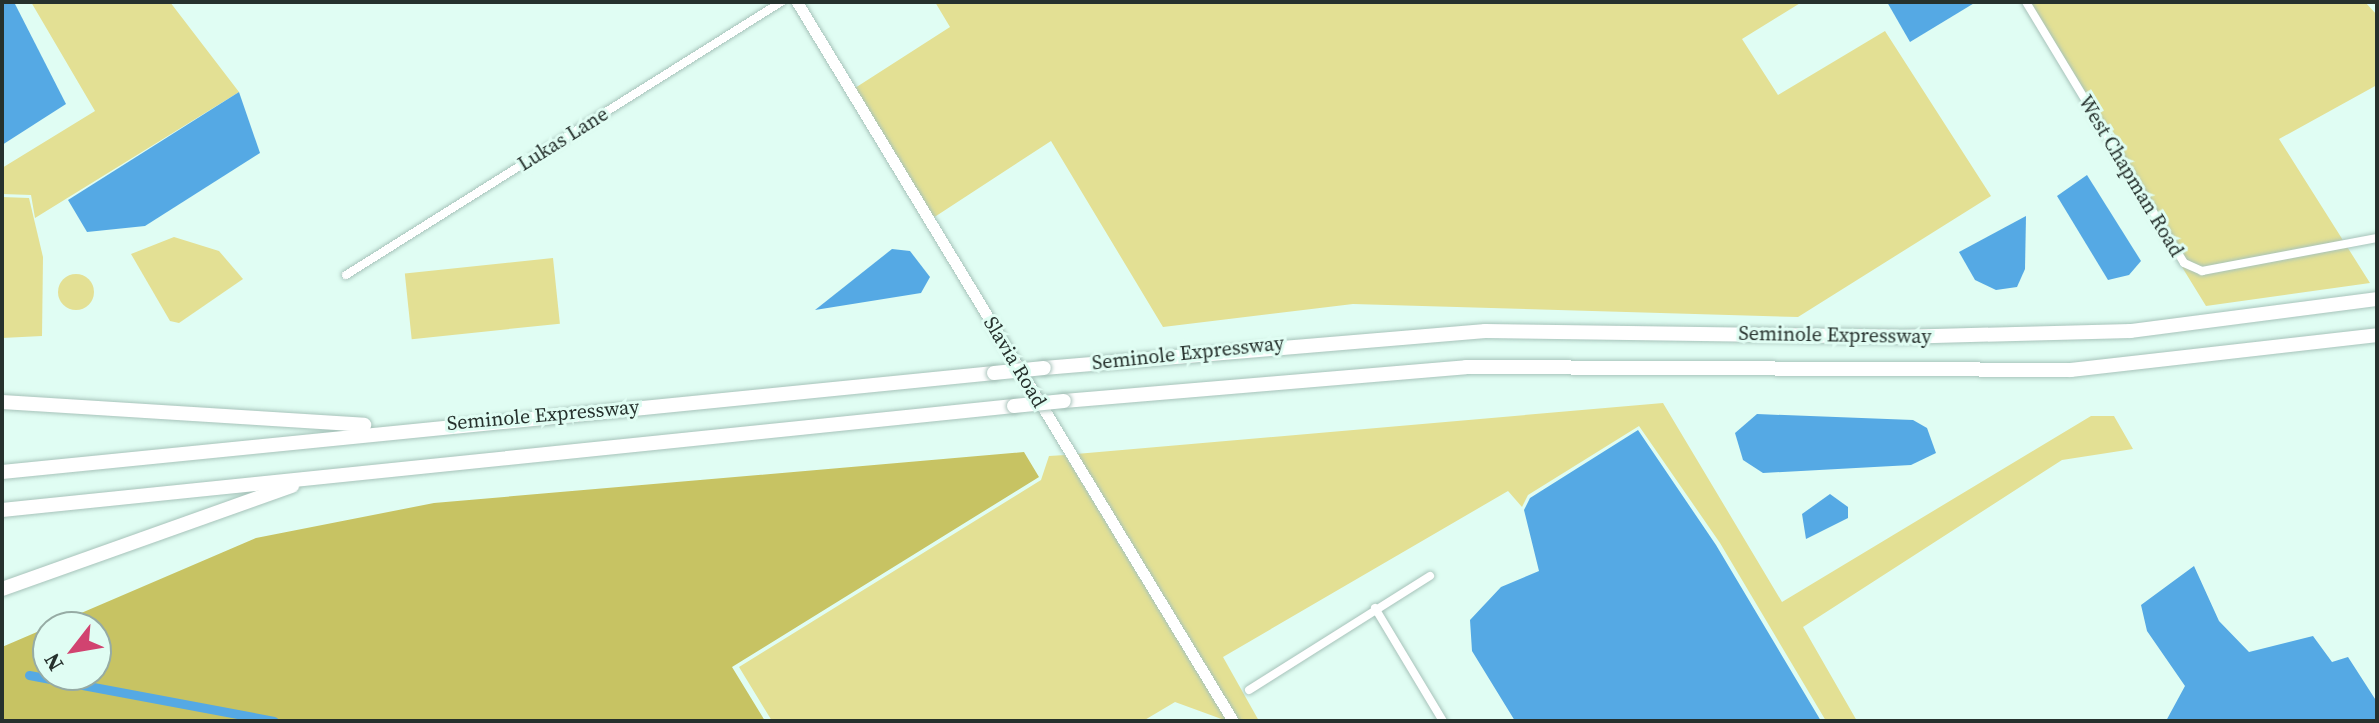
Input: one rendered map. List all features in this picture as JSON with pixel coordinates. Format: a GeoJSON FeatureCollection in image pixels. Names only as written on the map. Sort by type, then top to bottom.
{"type":"FeatureCollection","features":[{"type":"Feature","properties":{"kind":"highway","name":"Seminole Expressway"},"geometry":{"type":"LineString","coordinates":[[2,472],[413,427],[1044,368],[1485,331],[1928,337],[2131,331],[2377,299]]}},
{"type":"Feature","properties":{"kind":"highway","name":"Seminole Expressway"},"geometry":{"type":"LineString","coordinates":[[2,510],[1064,401],[1466,367],[2071,370],[2377,335]]}},
{"type":"Feature","properties":{"kind":"highway"},"geometry":{"type":"LineString","coordinates":[[2,402],[413,427]]}},
{"type":"Feature","properties":{"kind":"highway"},"geometry":{"type":"LineString","coordinates":[[2,589],[215,508],[335,474]]}},
{"type":"Feature","properties":{"kind":"street","name":"Lukas Lane"},"geometry":{"type":"LineString","coordinates":[[346,275],[781,2]]}},
{"type":"Feature","properties":{"kind":"street","name":"Slavia Road"},"geometry":{"type":"LineString","coordinates":[[797,2],[1233,721]]}},
{"type":"Feature","properties":{"kind":"street","name":"West Chapman Road"},"geometry":{"type":"LineString","coordinates":[[2026,2],[2184,263],[2202,271],[2377,238]]}},
{"type":"Feature","properties":{"kind":"street"},"geometry":{"type":"LineString","coordinates":[[1249,690],[1430,576]]}},
{"type":"Feature","properties":{"kind":"street"},"geometry":{"type":"LineString","coordinates":[[1375,608],[1443,721]]}},
{"type":"Feature","properties":{"kind":"shaded area"},"geometry":{"type":"Polygon","coordinates":[[[31,2],[170,2],[239,92],[35,218],[31,195],[2,194],[2,168],[95,111],[31,2]]]}},
{"type":"Feature","properties":{"kind":"shaded area"},"geometry":{"type":"Polygon","coordinates":[[[935,2],[1802,2],[1742,39],[1778,95],[1885,31],[1991,196],[1798,317],[1353,304],[1163,327],[1051,141],[933,218],[855,88],[950,27],[935,2]]]}},
{"type":"Feature","properties":{"kind":"shaded area"},"geometry":{"type":"Polygon","coordinates":[[[2030,2],[2365,2],[2377,15],[2377,85],[2279,139],[2370,283],[2206,306],[2089,116],[2097,111],[2030,2]]]}},
{"type":"Feature","properties":{"kind":"shaded area"},"geometry":{"type":"Polygon","coordinates":[[[2,197],[29,198],[43,257],[42,336],[2,338],[2,197]]]}},
{"type":"Feature","properties":{"kind":"shaded area"},"geometry":{"type":"Polygon","coordinates":[[[174,237],[219,251],[243,279],[179,323],[170,321],[131,254],[174,237]]]}},
{"type":"Feature","properties":{"kind":"shaded area"},"geometry":{"type":"Polygon","coordinates":[[[553,258],[560,324],[412,339],[405,274],[553,258]]]}},
{"type":"Feature","properties":{"kind":"shaded area"},"geometry":{"type":"Polygon","coordinates":[[[76,274],[89,279],[94,292],[89,305],[76,310],[63,305],[58,292],[63,279],[76,274]]]}},
{"type":"Feature","properties":{"kind":"shaded area"},"geometry":{"type":"Polygon","coordinates":[[[1663,403],[1782,602],[2091,416],[2114,416],[2133,449],[2062,460],[1803,627],[1857,721],[1826,721],[1720,543],[1639,426],[1528,495],[1522,507],[1508,491],[1223,657],[1259,721],[1238,721],[1076,454],[1663,403]]]}},
{"type":"Feature","properties":{"kind":"shaded area"},"geometry":{"type":"Polygon","coordinates":[[[1024,452],[1039,477],[732,667],[765,721],[2,721],[2,647],[32,634],[32,691],[112,691],[112,611],[86,611],[256,538],[434,503],[1024,452]]]}},
{"type":"Feature","properties":{"kind":"shaded area"},"geometry":{"type":"Polygon","coordinates":[[[1065,455],[1227,721],[1175,702],[1143,721],[772,721],[739,667],[1041,480],[1049,456],[1065,455]]]}},
{"type":"Feature","properties":{"kind":"water"},"geometry":{"type":"Polygon","coordinates":[[[2,2],[14,2],[66,104],[2,145],[2,2]]]}},
{"type":"Feature","properties":{"kind":"water"},"geometry":{"type":"Polygon","coordinates":[[[1887,2],[1976,2],[1910,42],[1887,2]]]}},
{"type":"Feature","properties":{"kind":"water"},"geometry":{"type":"Polygon","coordinates":[[[239,92],[260,153],[145,226],[87,232],[68,200],[239,92]]]}},
{"type":"Feature","properties":{"kind":"water"},"geometry":{"type":"Polygon","coordinates":[[[2087,175],[2141,261],[2129,275],[2108,280],[2057,196],[2087,175]]]}},
{"type":"Feature","properties":{"kind":"water"},"geometry":{"type":"Polygon","coordinates":[[[2026,216],[2025,269],[2017,287],[1996,290],[1975,280],[1959,252],[2026,216]]]}},
{"type":"Feature","properties":{"kind":"water"},"geometry":{"type":"Polygon","coordinates":[[[892,249],[910,251],[930,277],[921,293],[815,310],[892,249]]]}},
{"type":"Feature","properties":{"kind":"water"},"geometry":{"type":"Polygon","coordinates":[[[1757,414],[1913,420],[1927,428],[1936,453],[1911,465],[1763,473],[1743,460],[1735,433],[1757,414]]]}},
{"type":"Feature","properties":{"kind":"water"},"geometry":{"type":"Polygon","coordinates":[[[1638,430],[1716,545],[1821,721],[1515,721],[1472,651],[1470,620],[1501,587],[1539,571],[1524,510],[1530,498],[1638,430]]]}},
{"type":"Feature","properties":{"kind":"water"},"geometry":{"type":"Polygon","coordinates":[[[1830,494],[1848,507],[1848,518],[1806,539],[1802,514],[1830,494]]]}},
{"type":"Feature","properties":{"kind":"water"},"geometry":{"type":"Polygon","coordinates":[[[2194,566],[2219,621],[2249,652],[2313,636],[2332,662],[2348,657],[2377,702],[2377,721],[2166,721],[2185,686],[2147,631],[2141,605],[2194,566]]]}},
{"type":"Feature","properties":{"kind":"waterway"},"geometry":{"type":"LineString","coordinates":[[29,675],[274,721]]}}]}
